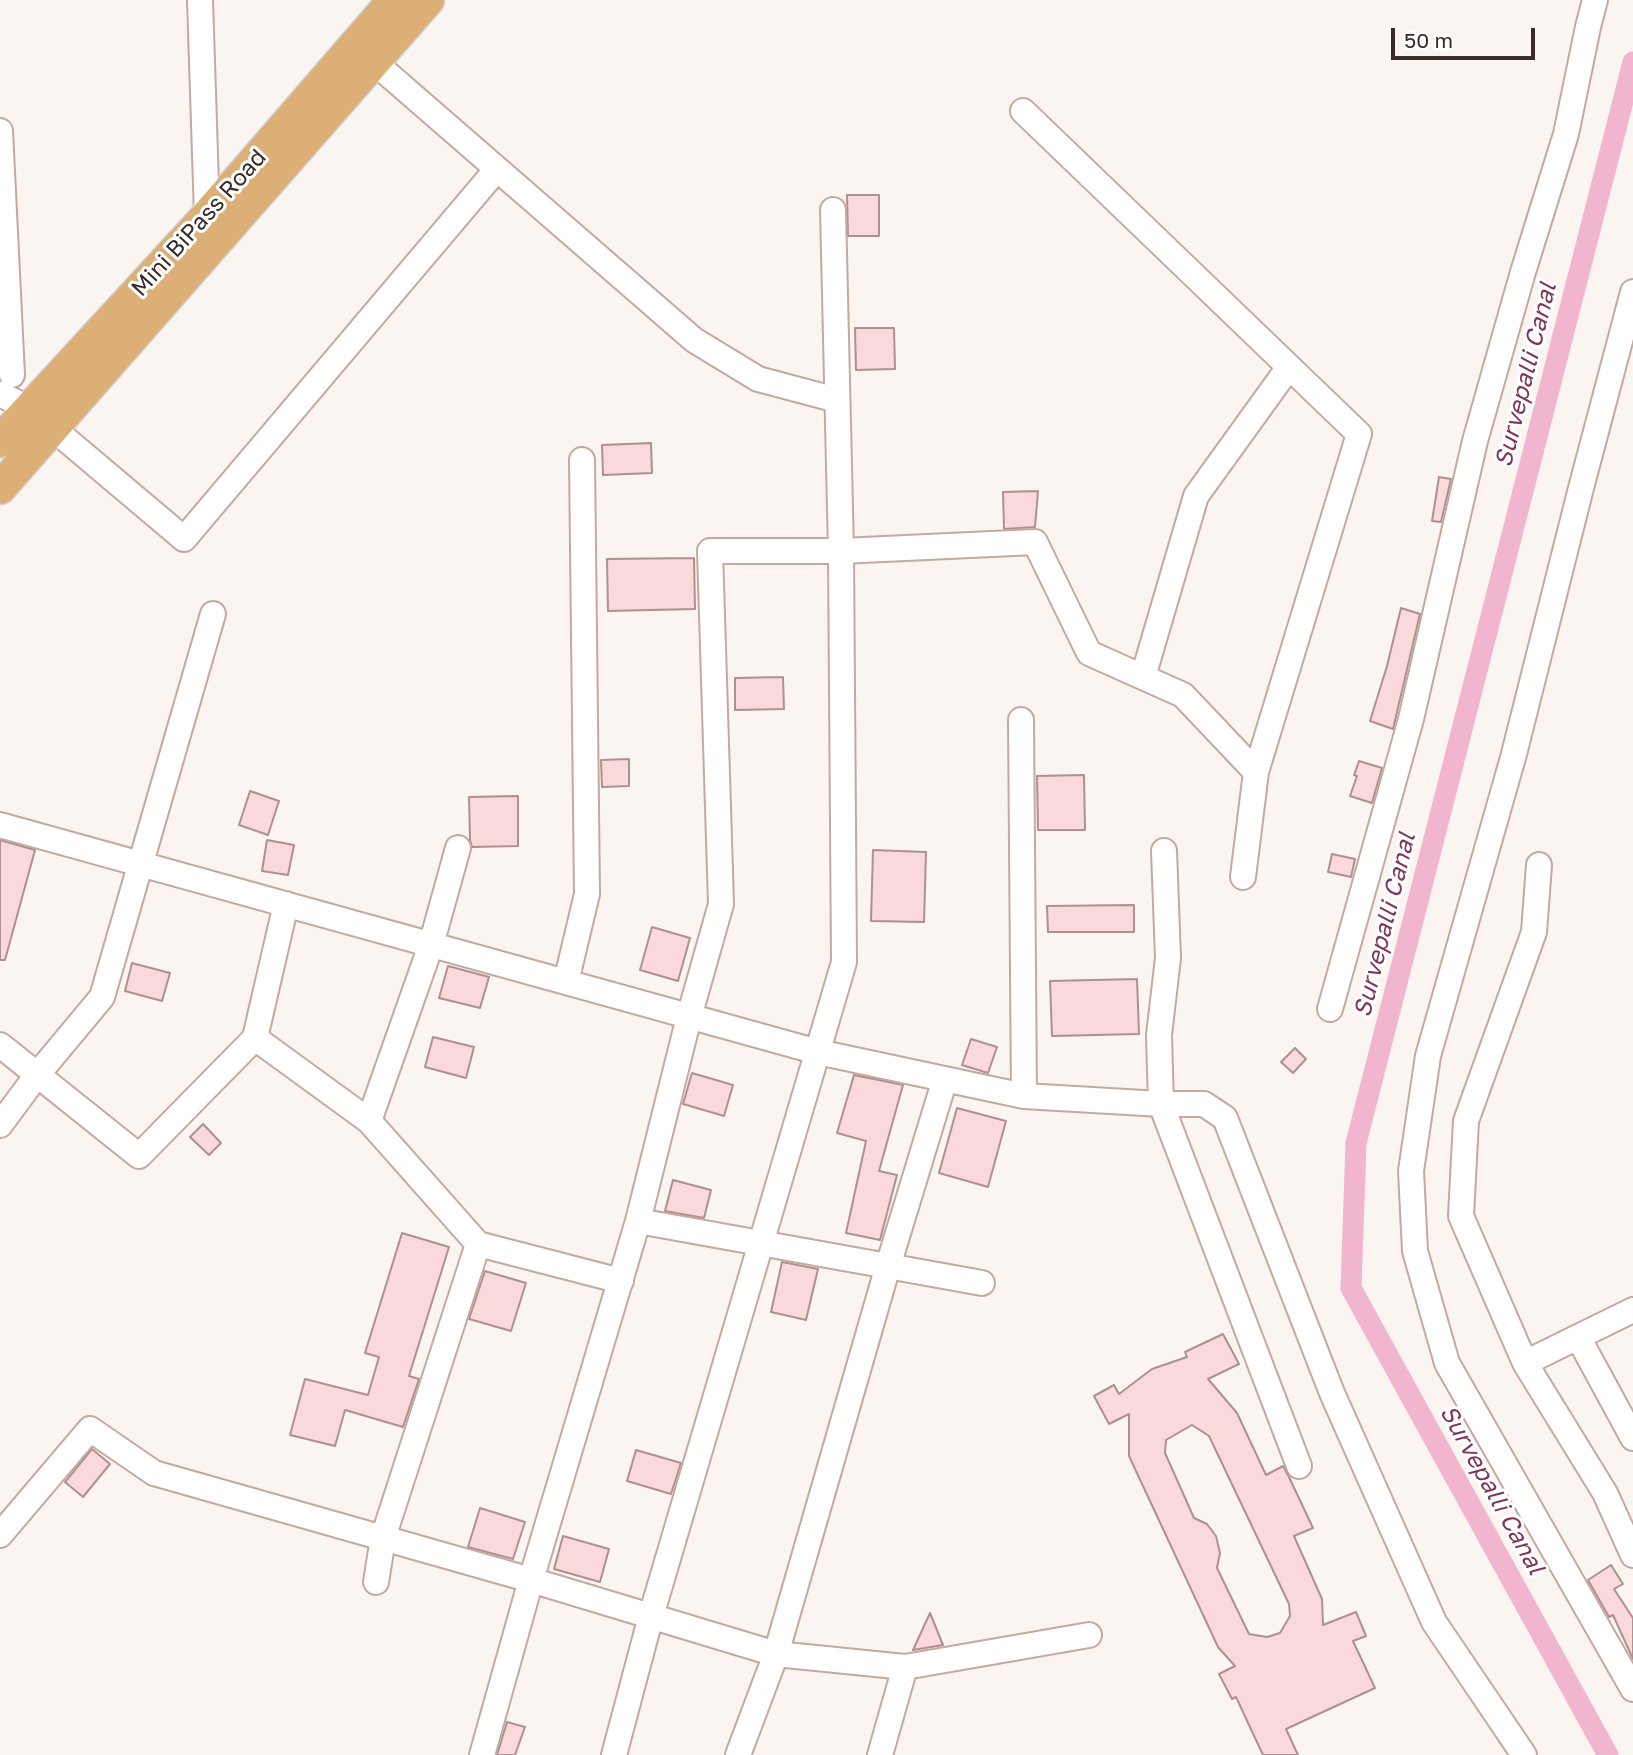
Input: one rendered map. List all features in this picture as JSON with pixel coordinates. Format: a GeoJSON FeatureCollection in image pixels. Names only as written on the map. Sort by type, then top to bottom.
{"type":"FeatureCollection","features":[{"type":"Feature","properties":{"kind":"main road","name":"Mini BiPass Road"},"geometry":{"type":"LineString","coordinates":[[0,441],[41,419],[208,216],[394,0]]}},
{"type":"Feature","properties":{"kind":"main road"},"geometry":{"type":"LineString","coordinates":[[0,488],[41,419],[374,62],[428,0]]}},
{"type":"Feature","properties":{"kind":"street"},"geometry":{"type":"LineString","coordinates":[[200,0],[208,216]]}},
{"type":"Feature","properties":{"kind":"street"},"geometry":{"type":"LineString","coordinates":[[1331,1009],[1411,719],[1475,441],[1566,134],[1595,0]]}},
{"type":"Feature","properties":{"kind":"street"},"geometry":{"type":"LineString","coordinates":[[374,62],[694,340],[758,379],[836,400]]}},
{"type":"Feature","properties":{"kind":"street"},"geometry":{"type":"LineString","coordinates":[[1023,111],[1359,434],[1256,772],[1243,877]]}},
{"type":"Feature","properties":{"kind":"street"},"geometry":{"type":"LineString","coordinates":[[0,131],[4,378],[41,419],[184,539],[497,169]]}},
{"type":"Feature","properties":{"kind":"street"},"geometry":{"type":"LineString","coordinates":[[614,1755],[651,1616],[844,962],[841,551],[834,209]]}},
{"type":"Feature","properties":{"kind":"street"},"geometry":{"type":"LineString","coordinates":[[1633,292],[1514,754],[1428,1056],[1411,1171],[1415,1251],[1447,1363],[1633,1689]]}},
{"type":"Feature","properties":{"kind":"street"},"geometry":{"type":"LineString","coordinates":[[1143,677],[1196,496],[1289,367]]}},
{"type":"Feature","properties":{"kind":"street"},"geometry":{"type":"LineString","coordinates":[[566,982],[587,894],[582,460]]}},
{"type":"Feature","properties":{"kind":"street"},"geometry":{"type":"LineString","coordinates":[[482,1755],[638,1221],[689,1017],[721,904],[710,551],[841,551],[1035,542],[1089,653],[1183,695],[1256,772]]}},
{"type":"Feature","properties":{"kind":"street"},"geometry":{"type":"LineString","coordinates":[[0,1125],[37,1074],[102,997],[213,614]]}},
{"type":"Feature","properties":{"kind":"street"},"geometry":{"type":"LineString","coordinates":[[1021,720],[1024,1096]]}},
{"type":"Feature","properties":{"kind":"street"},"geometry":{"type":"LineString","coordinates":[[0,825],[818,1052],[1024,1096],[1204,1104],[1225,1118],[1332,1393],[1434,1622],[1524,1755]]}},
{"type":"Feature","properties":{"kind":"street"},"geometry":{"type":"LineString","coordinates":[[369,1121],[431,945],[458,848]]}},
{"type":"Feature","properties":{"kind":"street"},"geometry":{"type":"LineString","coordinates":[[1164,851],[1168,958],[1159,1035],[1161,1104],[1299,1465]]}},
{"type":"Feature","properties":{"kind":"street"},"geometry":{"type":"LineString","coordinates":[[1539,865],[1534,932],[1466,1121],[1461,1216],[1525,1363],[1605,1493],[1633,1555]]}},
{"type":"Feature","properties":{"kind":"street"},"geometry":{"type":"LineString","coordinates":[[0,1045],[139,1156],[255,1038],[286,904]]}},
{"type":"Feature","properties":{"kind":"street"},"geometry":{"type":"LineString","coordinates":[[255,1038],[369,1121],[478,1244],[621,1281]]}},
{"type":"Feature","properties":{"kind":"street"},"geometry":{"type":"LineString","coordinates":[[738,1755],[776,1654],[945,1079]]}},
{"type":"Feature","properties":{"kind":"street"},"geometry":{"type":"LineString","coordinates":[[638,1221],[982,1283]]}},
{"type":"Feature","properties":{"kind":"street"},"geometry":{"type":"LineString","coordinates":[[376,1582],[383,1538],[478,1244]]}},
{"type":"Feature","properties":{"kind":"street"},"geometry":{"type":"LineString","coordinates":[[1525,1363],[1633,1310]]}},
{"type":"Feature","properties":{"kind":"street"},"geometry":{"type":"LineString","coordinates":[[1578,1337],[1633,1438]]}},
{"type":"Feature","properties":{"kind":"street"},"geometry":{"type":"LineString","coordinates":[[0,1535],[90,1429],[154,1473],[531,1580],[776,1654],[905,1667],[1089,1635]]}},
{"type":"Feature","properties":{"kind":"street"},"geometry":{"type":"LineString","coordinates":[[880,1755],[905,1667]]}},
{"type":"Feature","properties":{"kind":"building"},"geometry":{"type":"Polygon","coordinates":[[[847,195],[879,195],[879,236],[848,236],[847,195]]]}},
{"type":"Feature","properties":{"kind":"building"},"geometry":{"type":"Polygon","coordinates":[[[855,328],[894,328],[895,369],[856,370],[855,328]]]}},
{"type":"Feature","properties":{"kind":"building"},"geometry":{"type":"Polygon","coordinates":[[[651,443],[652,473],[603,475],[602,445],[651,443]]]}},
{"type":"Feature","properties":{"kind":"building"},"geometry":{"type":"Polygon","coordinates":[[[1439,477],[1451,479],[1441,522],[1432,521],[1439,477]]]}},
{"type":"Feature","properties":{"kind":"building"},"geometry":{"type":"Polygon","coordinates":[[[1038,491],[1035,527],[1004,529],[1003,492],[1038,491]]]}},
{"type":"Feature","properties":{"kind":"building"},"geometry":{"type":"Polygon","coordinates":[[[694,558],[695,609],[608,611],[607,559],[694,558]]]}},
{"type":"Feature","properties":{"kind":"building"},"geometry":{"type":"Polygon","coordinates":[[[1401,608],[1420,614],[1393,729],[1370,721],[1401,608]]]}},
{"type":"Feature","properties":{"kind":"building"},"geometry":{"type":"Polygon","coordinates":[[[783,677],[784,709],[735,710],[735,678],[783,677]]]}},
{"type":"Feature","properties":{"kind":"building"},"geometry":{"type":"Polygon","coordinates":[[[629,759],[629,786],[602,787],[601,760],[629,759]]]}},
{"type":"Feature","properties":{"kind":"building"},"geometry":{"type":"Polygon","coordinates":[[[1359,761],[1382,768],[1372,803],[1350,796],[1359,761]]]}},
{"type":"Feature","properties":{"kind":"building"},"geometry":{"type":"Polygon","coordinates":[[[1084,775],[1085,830],[1038,830],[1037,776],[1084,775]]]}},
{"type":"Feature","properties":{"kind":"building"},"geometry":{"type":"Polygon","coordinates":[[[250,791],[279,801],[268,835],[239,825],[250,791]]]}},
{"type":"Feature","properties":{"kind":"building"},"geometry":{"type":"Polygon","coordinates":[[[518,796],[518,846],[472,847],[469,797],[518,796]]]}},
{"type":"Feature","properties":{"kind":"building"},"geometry":{"type":"Polygon","coordinates":[[[0,840],[35,850],[5,960],[0,960],[0,840]]]}},
{"type":"Feature","properties":{"kind":"building"},"geometry":{"type":"Polygon","coordinates":[[[267,840],[294,845],[288,875],[262,871],[267,840]]]}},
{"type":"Feature","properties":{"kind":"building"},"geometry":{"type":"Polygon","coordinates":[[[873,850],[926,852],[924,922],[871,921],[873,850]]]}},
{"type":"Feature","properties":{"kind":"building"},"geometry":{"type":"Polygon","coordinates":[[[1332,854],[1355,859],[1351,877],[1328,872],[1332,854]]]}},
{"type":"Feature","properties":{"kind":"building"},"geometry":{"type":"Polygon","coordinates":[[[1134,905],[1134,932],[1048,932],[1047,906],[1134,905]]]}},
{"type":"Feature","properties":{"kind":"building"},"geometry":{"type":"Polygon","coordinates":[[[652,927],[690,938],[678,981],[640,970],[652,927]]]}},
{"type":"Feature","properties":{"kind":"building"},"geometry":{"type":"Polygon","coordinates":[[[132,963],[170,973],[162,1001],[125,991],[132,963]]]}},
{"type":"Feature","properties":{"kind":"building"},"geometry":{"type":"Polygon","coordinates":[[[448,966],[489,977],[480,1008],[439,998],[448,966]]]}},
{"type":"Feature","properties":{"kind":"building"},"geometry":{"type":"Polygon","coordinates":[[[1137,979],[1139,1034],[1052,1036],[1050,981],[1137,979]]]}},
{"type":"Feature","properties":{"kind":"building"},"geometry":{"type":"Polygon","coordinates":[[[433,1037],[474,1047],[466,1078],[425,1067],[433,1037]]]}},
{"type":"Feature","properties":{"kind":"building"},"geometry":{"type":"Polygon","coordinates":[[[971,1039],[997,1047],[988,1073],[962,1065],[971,1039]]]}},
{"type":"Feature","properties":{"kind":"building"},"geometry":{"type":"Polygon","coordinates":[[[1295,1048],[1306,1059],[1293,1073],[1281,1062],[1295,1048]]]}},
{"type":"Feature","properties":{"kind":"building"},"geometry":{"type":"Polygon","coordinates":[[[692,1073],[733,1085],[724,1116],[683,1104],[692,1073]]]}},
{"type":"Feature","properties":{"kind":"building"},"geometry":{"type":"Polygon","coordinates":[[[854,1075],[903,1085],[879,1171],[897,1175],[880,1240],[846,1233],[866,1141],[837,1133],[854,1075]]]}},
{"type":"Feature","properties":{"kind":"building"},"geometry":{"type":"Polygon","coordinates":[[[957,1108],[1006,1121],[988,1187],[939,1173],[957,1108]]]}},
{"type":"Feature","properties":{"kind":"building"},"geometry":{"type":"Polygon","coordinates":[[[203,1124],[221,1143],[209,1155],[190,1137],[203,1124]]]}},
{"type":"Feature","properties":{"kind":"building"},"geometry":{"type":"Polygon","coordinates":[[[673,1180],[711,1190],[704,1218],[665,1211],[673,1180]]]}},
{"type":"Feature","properties":{"kind":"building"},"geometry":{"type":"Polygon","coordinates":[[[402,1233],[449,1247],[409,1376],[419,1379],[403,1427],[345,1410],[335,1446],[290,1435],[305,1379],[368,1395],[379,1357],[365,1353],[402,1233]]]}},
{"type":"Feature","properties":{"kind":"building"},"geometry":{"type":"Polygon","coordinates":[[[782,1262],[818,1269],[806,1320],[771,1312],[782,1262]]]}},
{"type":"Feature","properties":{"kind":"building"},"geometry":{"type":"Polygon","coordinates":[[[485,1271],[526,1283],[511,1331],[469,1319],[485,1271]]]}},
{"type":"Feature","properties":{"kind":"building"},"geometry":{"type":"Polygon","coordinates":[[[1223,1334],[1239,1364],[1208,1379],[1237,1413],[1266,1475],[1283,1466],[1313,1528],[1294,1536],[1322,1599],[1323,1625],[1356,1612],[1366,1636],[1353,1641],[1375,1688],[1286,1729],[1298,1755],[1263,1755],[1236,1697],[1232,1699],[1219,1674],[1235,1666],[1218,1647],[1129,1456],[1129,1414],[1109,1424],[1094,1396],[1114,1385],[1119,1394],[1152,1369],[1187,1357],[1185,1352],[1223,1334]],[[1192,1425],[1166,1440],[1165,1453],[1194,1518],[1207,1524],[1216,1536],[1220,1553],[1217,1568],[1249,1634],[1267,1637],[1280,1633],[1290,1616],[1289,1604],[1209,1436],[1192,1425]]]}},
{"type":"Feature","properties":{"kind":"building"},"geometry":{"type":"Polygon","coordinates":[[[92,1449],[110,1464],[83,1497],[65,1482],[92,1449]]]}},
{"type":"Feature","properties":{"kind":"building"},"geometry":{"type":"Polygon","coordinates":[[[636,1450],[681,1463],[671,1494],[627,1481],[636,1450]]]}},
{"type":"Feature","properties":{"kind":"building"},"geometry":{"type":"Polygon","coordinates":[[[480,1508],[525,1522],[513,1559],[468,1547],[480,1508]]]}},
{"type":"Feature","properties":{"kind":"building"},"geometry":{"type":"Polygon","coordinates":[[[563,1536],[609,1549],[600,1582],[554,1569],[563,1536]]]}},
{"type":"Feature","properties":{"kind":"building"},"geometry":{"type":"Polygon","coordinates":[[[1611,1565],[1623,1584],[1614,1589],[1633,1618],[1633,1659],[1613,1615],[1609,1617],[1588,1580],[1611,1565]]]}},
{"type":"Feature","properties":{"kind":"building"},"geometry":{"type":"Polygon","coordinates":[[[930,1613],[943,1645],[913,1650],[930,1613]]]}},
{"type":"Feature","properties":{"kind":"building"},"geometry":{"type":"Polygon","coordinates":[[[507,1722],[525,1727],[515,1755],[497,1755],[507,1722]]]}},
{"type":"Feature","properties":{"kind":"waterway","name":"Survepalli Canal"},"geometry":{"type":"LineString","coordinates":[[1608,1755],[1351,1288],[1356,1143],[1633,62]]}}]}
